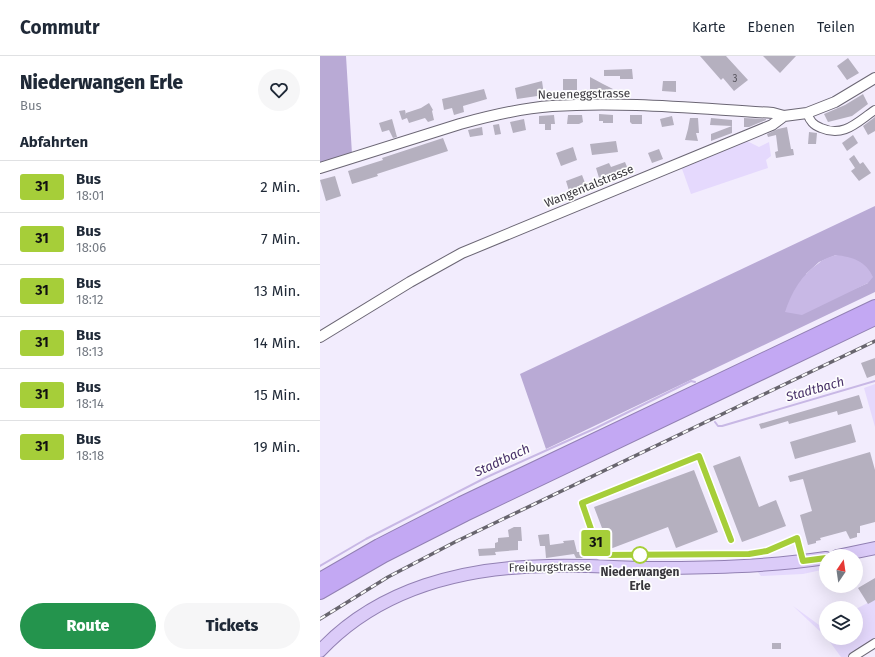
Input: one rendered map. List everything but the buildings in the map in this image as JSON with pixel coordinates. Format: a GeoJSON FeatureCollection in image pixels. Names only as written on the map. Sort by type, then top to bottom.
{"type":"FeatureCollection","features":[{"type":"Feature","properties":{"kind":"highway"},"geometry":{"type":"LineString","coordinates":[[320,580],[379,546],[461,504],[875,307]]}},
{"type":"Feature","properties":{"kind":"highway"},"geometry":{"type":"LineString","coordinates":[[320,592],[384,555],[465,514],[875,318]]}},
{"type":"Feature","properties":{"kind":"main road"},"geometry":{"type":"LineString","coordinates":[[863,551],[875,548]]}},
{"type":"Feature","properties":{"kind":"main road","name":"Freiburgstrasse"},"geometry":{"type":"LineString","coordinates":[[320,651],[349,625],[380,605],[424,585],[464,574],[499,568],[529,566],[567,565],[647,568],[731,567],[784,564],[819,559]]}},
{"type":"Feature","properties":{"kind":"street","name":"Wangentalstrasse"},"geometry":{"type":"LineString","coordinates":[[320,337],[416,278],[462,253],[772,125],[784,116],[807,113],[835,102],[875,78]]}},
{"type":"Feature","properties":{"kind":"street","name":"Neueneggstrasse"},"geometry":{"type":"LineString","coordinates":[[320,168],[478,119],[540,107],[570,105],[661,106],[773,113],[784,116]]}},
{"type":"Feature","properties":{"kind":"street"},"geometry":{"type":"LineString","coordinates":[[807,113],[812,123],[828,131],[837,132],[849,128],[875,110]]}},
{"type":"Feature","properties":{"kind":"street"},"geometry":{"type":"LineString","coordinates":[[853,657],[875,643]]}},
{"type":"Feature","properties":{"kind":"shaded area"},"geometry":{"type":"Polygon","coordinates":[[[320,56],[346,56],[352,154],[320,165],[320,56]]]}},
{"type":"Feature","properties":{"kind":"shaded area"},"geometry":{"type":"Polygon","coordinates":[[[745,140],[759,147],[769,142],[771,156],[766,160],[768,168],[691,194],[681,166],[745,140]]]}},
{"type":"Feature","properties":{"kind":"shaded area"},"geometry":{"type":"Polygon","coordinates":[[[875,206],[875,292],[546,449],[520,374],[875,206]],[[836,255],[819,262],[806,274],[852,290],[868,283],[836,255]]]}},
{"type":"Feature","properties":{"kind":"shaded area"},"geometry":{"type":"Polygon","coordinates":[[[836,255],[848,257],[858,261],[867,267],[873,277],[868,283],[802,315],[785,312],[790,298],[802,278],[822,260],[836,255]]]}},
{"type":"Feature","properties":{"kind":"shaded area"},"geometry":{"type":"Polygon","coordinates":[[[875,384],[875,427],[864,388],[875,384]]]}},
{"type":"Feature","properties":{"kind":"shaded area"},"geometry":{"type":"Polygon","coordinates":[[[819,564],[819,571],[803,574],[761,576],[757,571],[801,568],[819,564]]]}},
{"type":"Feature","properties":{"kind":"shaded area"},"geometry":{"type":"Polygon","coordinates":[[[875,599],[875,640],[848,657],[841,657],[832,645],[863,645],[863,605],[875,599]]]}},
{"type":"Feature","properties":{"kind":"shaded area"},"geometry":{"type":"Polygon","coordinates":[[[793,606],[819,625],[819,630],[793,606]]]}},
{"type":"Feature","properties":{"kind":"waterway","name":"Stadtbach"},"geometry":{"type":"LineString","coordinates":[[320,566],[366,539],[487,477],[596,428],[691,381],[695,382]]}},
{"type":"Feature","properties":{"kind":"waterway","name":"Stadtbach"},"geometry":{"type":"LineString","coordinates":[[715,422],[718,426],[722,426],[875,381]]}},
{"type":"Feature","properties":{"kind":"railway"},"geometry":{"type":"LineString","coordinates":[[320,619],[388,577],[455,542],[875,341]]}},
{"type":"Feature","properties":{"kind":"bus line","name":"31"},"geometry":{"type":"LineString","coordinates":[[731,540],[699,456],[582,503],[600,555],[749,554],[767,551],[797,538],[803,561],[819,559]]}},
{"type":"Feature","properties":{"kind":"place","name":"Niederwangen Erle"},"geometry":{"type":"Point","coordinates":[640,555]}}]}
